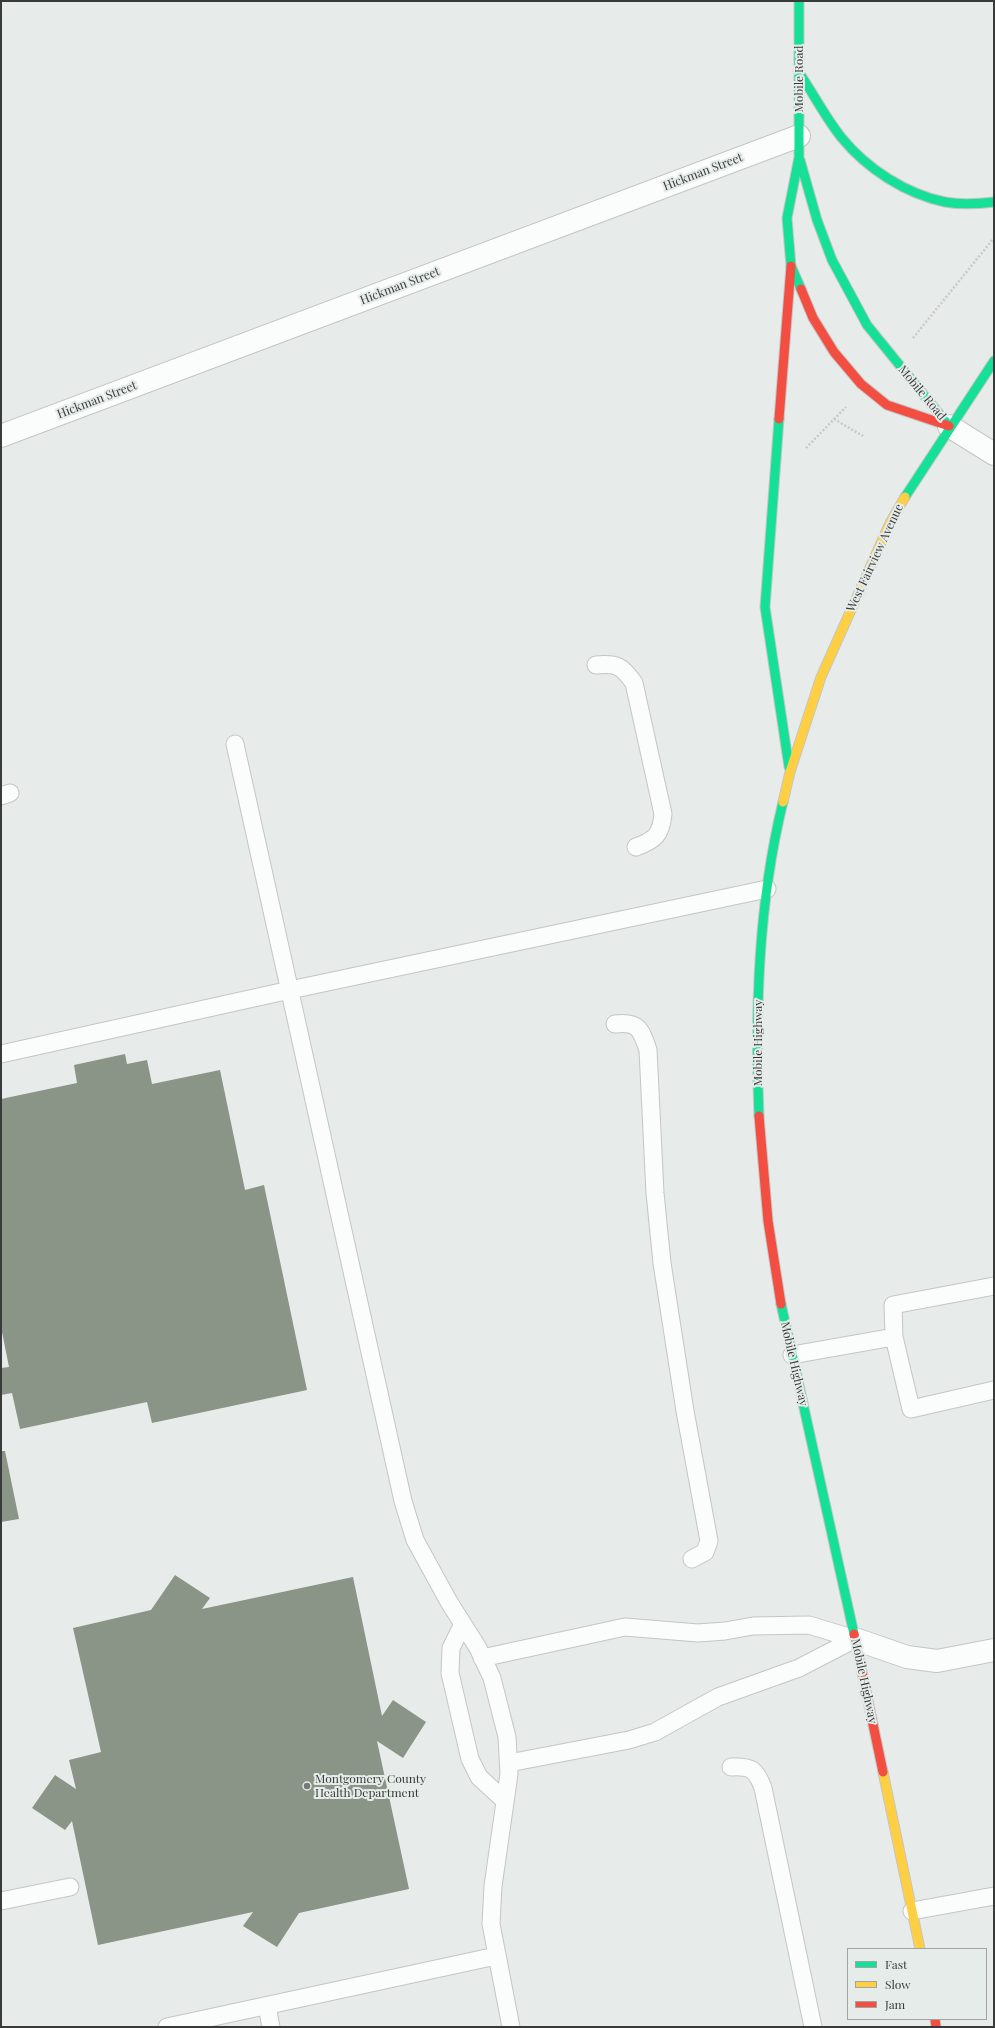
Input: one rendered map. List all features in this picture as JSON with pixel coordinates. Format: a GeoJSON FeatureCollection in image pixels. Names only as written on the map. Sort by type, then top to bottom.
{"type":"FeatureCollection","features":[{"type":"Feature","properties":{"kind":"main road","name":"Mobile Road"},"geometry":{"type":"LineString","coordinates":[[799,1],[799,146],[787,218],[791,266],[813,318],[834,352],[861,384],[887,405],[949,426]]}},
{"type":"Feature","properties":{"kind":"main road"},"geometry":{"type":"LineString","coordinates":[[798,72],[842,138],[866,163],[891,180],[924,196],[962,204],[994,202]]}},
{"type":"Feature","properties":{"kind":"main road","name":"Mobile Road"},"geometry":{"type":"LineString","coordinates":[[799,146],[817,220],[832,260],[867,325],[949,426]]}},
{"type":"Feature","properties":{"kind":"main road"},"geometry":{"type":"LineString","coordinates":[[790,772],[765,606],[791,266]]}},
{"type":"Feature","properties":{"kind":"main road","name":"West Fairview Avenue"},"geometry":{"type":"LineString","coordinates":[[790,772],[821,677],[884,536],[909,489],[949,426],[994,360]]}},
{"type":"Feature","properties":{"kind":"main road","name":"Mobile Highway"},"geometry":{"type":"LineString","coordinates":[[790,772],[780,813],[762,922],[756,1039],[759,1126],[768,1221],[782,1310],[855,1639],[920,1948]]}},
{"type":"Feature","properties":{"kind":"street","name":"Hickman Street"},"geometry":{"type":"LineString","coordinates":[[1,436],[799,146]]}},
{"type":"Feature","properties":{"kind":"street"},"geometry":{"type":"LineString","coordinates":[[949,426],[994,454]]}},
{"type":"Feature","properties":{"kind":"street"},"geometry":{"type":"LineString","coordinates":[[855,1639],[907,1657],[937,1661],[994,1650]]}},
{"type":"Feature","properties":{"kind":"lane"},"geometry":{"type":"LineString","coordinates":[[596,665],[610,664],[624,668],[634,683],[663,814],[661,830],[651,842],[636,847]]}},
{"type":"Feature","properties":{"kind":"lane"},"geometry":{"type":"LineString","coordinates":[[235,744],[403,1501],[415,1540],[492,1678],[507,1737],[509,1774],[493,1886],[491,1924],[511,2027]]}},
{"type":"Feature","properties":{"kind":"lane"},"geometry":{"type":"LineString","coordinates":[[1,1054],[290,990],[767,889]]}},
{"type":"Feature","properties":{"kind":"lane"},"geometry":{"type":"LineString","coordinates":[[615,1024],[627,1022],[637,1026],[643,1035],[648,1050],[655,1193],[662,1262],[685,1411],[709,1540],[705,1552],[692,1559]]}},
{"type":"Feature","properties":{"kind":"lane"},"geometry":{"type":"LineString","coordinates":[[994,1286],[893,1305],[894,1337],[911,1409],[994,1390]]}},
{"type":"Feature","properties":{"kind":"lane"},"geometry":{"type":"LineString","coordinates":[[792,1355],[894,1337]]}},
{"type":"Feature","properties":{"kind":"lane"},"geometry":{"type":"LineString","coordinates":[[463,1624],[451,1648],[450,1673],[470,1759],[479,1777],[505,1801]]}},
{"type":"Feature","properties":{"kind":"lane"},"geometry":{"type":"LineString","coordinates":[[482,1658],[625,1627],[698,1633],[725,1631],[753,1626],[809,1625],[855,1639]]}},
{"type":"Feature","properties":{"kind":"lane"},"geometry":{"type":"LineString","coordinates":[[509,1763],[629,1740],[654,1732],[718,1698],[799,1668],[855,1639]]}},
{"type":"Feature","properties":{"kind":"lane"},"geometry":{"type":"LineString","coordinates":[[731,1767],[742,1766],[751,1768],[759,1776],[763,1788],[813,2027]]}},
{"type":"Feature","properties":{"kind":"lane"},"geometry":{"type":"LineString","coordinates":[[1,1901],[70,1888]]}},
{"type":"Feature","properties":{"kind":"lane"},"geometry":{"type":"LineString","coordinates":[[912,1911],[994,1896]]}},
{"type":"Feature","properties":{"kind":"lane"},"geometry":{"type":"LineString","coordinates":[[167,2027],[496,1956]]}},
{"type":"Feature","properties":{"kind":"lane"},"geometry":{"type":"LineString","coordinates":[[267,2006],[271,2027]]}},
{"type":"Feature","properties":{"kind":"path"},"geometry":{"type":"LineString","coordinates":[[910,341],[994,238]]}},
{"type":"Feature","properties":{"kind":"path"},"geometry":{"type":"LineString","coordinates":[[802,453],[848,405]]}},
{"type":"Feature","properties":{"kind":"path"},"geometry":{"type":"LineString","coordinates":[[834,420],[863,436]]}},
{"type":"Feature","properties":{"kind":"building"},"geometry":{"type":"Polygon","coordinates":[[[125,1054],[127,1064],[147,1060],[152,1084],[220,1070],[245,1190],[264,1185],[307,1390],[152,1423],[147,1402],[20,1429],[12,1393],[1,1395],[1,1368],[9,1367],[1,1327],[1,1099],[77,1083],[74,1065],[125,1054]]]}},
{"type":"Feature","properties":{"kind":"building"},"geometry":{"type":"Polygon","coordinates":[[[1,1451],[5,1451],[19,1519],[1,1522],[1,1451]]]}},
{"type":"Feature","properties":{"kind":"building"},"geometry":{"type":"Polygon","coordinates":[[[175,1575],[210,1598],[202,1609],[353,1577],[382,1716],[393,1700],[426,1722],[403,1758],[377,1741],[409,1889],[299,1913],[277,1947],[243,1926],[253,1912],[98,1945],[72,1821],[65,1830],[32,1808],[55,1775],[76,1789],[69,1760],[101,1752],[73,1628],[151,1610],[175,1575]]]}},
{"type":"Feature","properties":{"kind":"traffic: fast"},"geometry":{"type":"LineString","coordinates":[[799,1],[799,157],[787,218],[791,266],[801,289]]}},
{"type":"Feature","properties":{"kind":"traffic: fast"},"geometry":{"type":"LineString","coordinates":[[798,71],[841,137],[851,149],[875,170],[902,186],[930,198],[957,204],[994,202]]}},
{"type":"Feature","properties":{"kind":"traffic: fast"},"geometry":{"type":"LineString","coordinates":[[800,160],[817,220],[832,260],[867,325],[949,426]]}},
{"type":"Feature","properties":{"kind":"traffic: fast"},"geometry":{"type":"LineString","coordinates":[[905,497],[994,361]]}},
{"type":"Feature","properties":{"kind":"traffic: fast"},"geometry":{"type":"LineString","coordinates":[[779,419],[765,607],[789,767]]}},
{"type":"Feature","properties":{"kind":"traffic: fast"},"geometry":{"type":"LineString","coordinates":[[759,1116],[758,997],[763,918],[768,879],[783,802]]}},
{"type":"Feature","properties":{"kind":"traffic: fast"},"geometry":{"type":"LineString","coordinates":[[781,1304],[854,1634]]}},
{"type":"Feature","properties":{"kind":"traffic: slow"},"geometry":{"type":"LineString","coordinates":[[783,802],[790,772],[821,677],[890,523],[905,497]]}},
{"type":"Feature","properties":{"kind":"traffic: slow"},"geometry":{"type":"LineString","coordinates":[[883,1772],[920,1948]]}},
{"type":"Feature","properties":{"kind":"traffic: jam"},"geometry":{"type":"LineString","coordinates":[[779,419],[791,266]]}},
{"type":"Feature","properties":{"kind":"traffic: jam"},"geometry":{"type":"LineString","coordinates":[[801,289],[813,318],[834,352],[861,384],[887,405],[949,426]]}},
{"type":"Feature","properties":{"kind":"traffic: jam"},"geometry":{"type":"LineString","coordinates":[[759,1116],[768,1221],[781,1304]]}},
{"type":"Feature","properties":{"kind":"traffic: jam"},"geometry":{"type":"LineString","coordinates":[[854,1634],[883,1772]]}},
{"type":"Feature","properties":{"kind":"traffic: jam"},"geometry":{"type":"LineString","coordinates":[[935,2020],[936,2027]]}},
{"type":"Feature","properties":{"kind":"place","name":"Montgomery County Health Department"},"geometry":{"type":"Point","coordinates":[307,1786]}}]}
